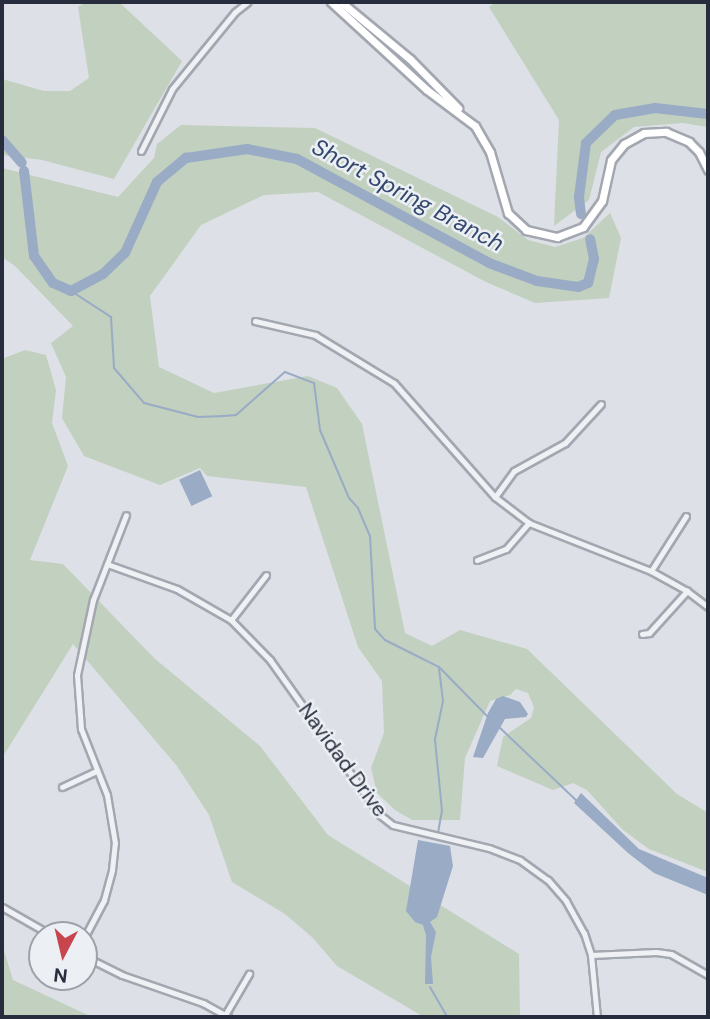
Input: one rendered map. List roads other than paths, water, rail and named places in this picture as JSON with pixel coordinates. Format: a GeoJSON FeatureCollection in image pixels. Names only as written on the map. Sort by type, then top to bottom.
{"type":"FeatureCollection","features":[{"type":"Feature","properties":{"kind":"street"},"geometry":{"type":"LineString","coordinates":[[141,151],[172,89],[235,12],[248,2]]}},
{"type":"Feature","properties":{"kind":"street"},"geometry":{"type":"LineString","coordinates":[[331,2],[427,90],[463,114]]}},
{"type":"Feature","properties":{"kind":"street"},"geometry":{"type":"LineString","coordinates":[[341,2],[439,86],[475,127],[490,152],[508,213],[526,230],[537,235],[568,235],[591,220],[602,201],[611,160],[624,144],[643,134],[666,132],[689,142],[699,152],[708,170]]}},
{"type":"Feature","properties":{"kind":"street"},"geometry":{"type":"LineString","coordinates":[[359,30],[365,22]]}},
{"type":"Feature","properties":{"kind":"street"},"geometry":{"type":"LineString","coordinates":[[255,321],[315,335],[394,383],[495,497],[529,523],[651,571],[687,591],[708,607]]}},
{"type":"Feature","properties":{"kind":"street"},"geometry":{"type":"LineString","coordinates":[[495,497],[514,471],[565,443],[601,404]]}},
{"type":"Feature","properties":{"kind":"street"},"geometry":{"type":"LineString","coordinates":[[93,921],[104,900],[114,856],[111,810],[81,729],[76,690],[79,659],[93,600],[126,515]]}},
{"type":"Feature","properties":{"kind":"street"},"geometry":{"type":"LineString","coordinates":[[651,571],[686,516]]}},
{"type":"Feature","properties":{"kind":"street"},"geometry":{"type":"LineString","coordinates":[[477,560],[506,549],[529,523]]}},
{"type":"Feature","properties":{"kind":"street","name":"Navidad Drive"},"geometry":{"type":"LineString","coordinates":[[107,564],[177,589],[231,620],[270,660],[380,815],[405,830],[475,844],[520,860],[548,880],[576,917],[591,955],[597,1017]]}},
{"type":"Feature","properties":{"kind":"street"},"geometry":{"type":"LineString","coordinates":[[231,620],[266,575]]}},
{"type":"Feature","properties":{"kind":"street"},"geometry":{"type":"LineString","coordinates":[[642,634],[649,633],[687,591]]}},
{"type":"Feature","properties":{"kind":"street"},"geometry":{"type":"LineString","coordinates":[[62,787],[97,771]]}},
{"type":"Feature","properties":{"kind":"street"},"geometry":{"type":"LineString","coordinates":[[2,907],[28,922]]}},
{"type":"Feature","properties":{"kind":"street"},"geometry":{"type":"LineString","coordinates":[[591,955],[656,952],[671,954],[708,975]]}},
{"type":"Feature","properties":{"kind":"street"},"geometry":{"type":"LineString","coordinates":[[98,963],[114,972],[203,1003],[227,1016],[249,974]]}},
{"type":"Feature","properties":{"kind":"water"},"geometry":{"type":"Polygon","coordinates":[[[200,470],[212,496],[191,506],[179,480],[200,470]]]}},
{"type":"Feature","properties":{"kind":"water"},"geometry":{"type":"Polygon","coordinates":[[[503,696],[520,702],[528,714],[526,717],[505,719],[483,758],[473,757],[488,713],[496,699],[503,696]]]}},
{"type":"Feature","properties":{"kind":"water"},"geometry":{"type":"Polygon","coordinates":[[[581,793],[639,849],[708,878],[708,895],[654,873],[628,853],[574,803],[581,793]]]}},
{"type":"Feature","properties":{"kind":"water"},"geometry":{"type":"Polygon","coordinates":[[[418,840],[450,846],[453,866],[437,917],[430,922],[436,932],[431,957],[433,984],[425,984],[426,935],[423,925],[415,922],[406,911],[418,840]]]}},
{"type":"Feature","properties":{"kind":"waterway","name":"Short Spring Branch"},"geometry":{"type":"LineString","coordinates":[[581,214],[579,197],[586,143],[615,115],[655,108],[708,114]]}},
{"type":"Feature","properties":{"kind":"waterway","name":"Short Spring Branch"},"geometry":{"type":"LineString","coordinates":[[2,140],[22,163]]}},
{"type":"Feature","properties":{"kind":"waterway","name":"Short Spring Branch"},"geometry":{"type":"LineString","coordinates":[[24,171],[34,256],[53,283],[71,291],[103,274],[125,253],[157,182],[186,158],[247,149],[297,159],[489,263],[537,281],[578,287],[588,283],[594,259],[590,239]]}},
{"type":"Feature","properties":{"kind":"waterway"},"geometry":{"type":"LineString","coordinates":[[71,291],[111,317],[114,368],[144,403],[198,417],[236,415],[285,372],[314,383],[320,430],[349,498],[358,508],[370,536],[375,629],[385,640],[439,667],[487,716]]}},
{"type":"Feature","properties":{"kind":"waterway"},"geometry":{"type":"LineString","coordinates":[[438,833],[442,811],[435,739],[443,701],[439,669]]}},
{"type":"Feature","properties":{"kind":"waterway"},"geometry":{"type":"LineString","coordinates":[[499,727],[576,800]]}},
{"type":"Feature","properties":{"kind":"waterway"},"geometry":{"type":"LineString","coordinates":[[430,987],[447,1017]]}}]}
